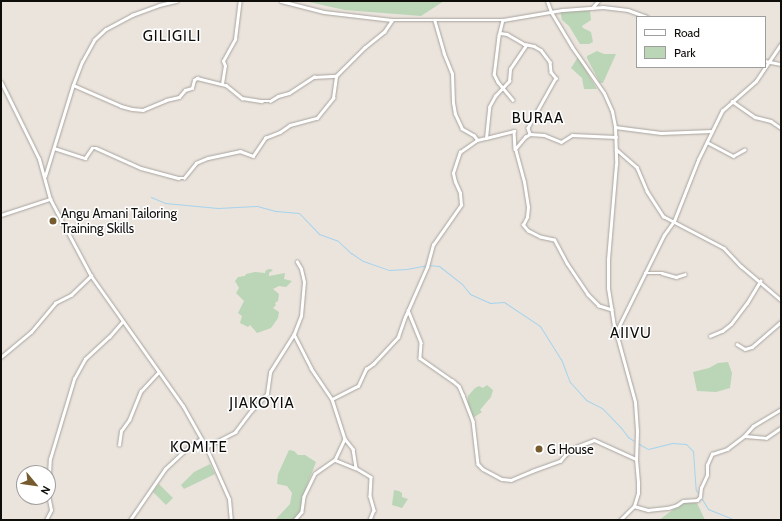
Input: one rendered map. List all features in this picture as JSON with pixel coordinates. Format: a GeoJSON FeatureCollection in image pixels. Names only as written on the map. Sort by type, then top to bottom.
{"type":"FeatureCollection","features":[{"type":"Feature","properties":{"kind":"street"},"geometry":{"type":"LineString","coordinates":[[45,176],[73,85],[88,50],[94,40],[106,29],[132,15],[159,5],[177,1]]}},
{"type":"Feature","properties":{"kind":"street"},"geometry":{"type":"LineString","coordinates":[[222,84],[225,66],[223,61],[235,39],[240,1]]}},
{"type":"Feature","properties":{"kind":"street"},"geometry":{"type":"LineString","coordinates":[[280,1],[324,12],[392,20],[503,20],[550,12],[592,8],[628,10],[644,16]]}},
{"type":"Feature","properties":{"kind":"street"},"geometry":{"type":"LineString","coordinates":[[547,1],[550,12],[572,47],[604,92],[612,111],[615,127],[616,149],[608,259],[608,288],[616,332],[635,402],[638,493],[634,506],[620,520]]}},
{"type":"Feature","properties":{"kind":"street"},"geometry":{"type":"LineString","coordinates":[[592,8],[598,1]]}},
{"type":"Feature","properties":{"kind":"street"},"geometry":{"type":"LineString","coordinates":[[54,148],[85,158],[92,148],[96,148],[141,168],[175,178],[184,178],[200,161],[240,151],[253,156],[265,138],[280,132],[290,125],[316,118],[333,98],[336,76],[364,48],[384,32],[392,20]]}},
{"type":"Feature","properties":{"kind":"street"},"geometry":{"type":"LineString","coordinates":[[434,20],[444,54],[452,74],[455,114],[462,128],[474,136],[477,140]]}},
{"type":"Feature","properties":{"kind":"street"},"geometry":{"type":"LineString","coordinates":[[503,20],[494,74],[512,100]]}},
{"type":"Feature","properties":{"kind":"street"},"geometry":{"type":"LineString","coordinates":[[500,34],[507,34],[526,45],[534,46],[545,54],[550,62],[551,72],[557,80],[530,124],[528,131],[530,134]]}},
{"type":"Feature","properties":{"kind":"street"},"geometry":{"type":"LineString","coordinates":[[781,44],[767,61],[781,64]]}},
{"type":"Feature","properties":{"kind":"street"},"geometry":{"type":"LineString","coordinates":[[486,138],[489,107],[502,87],[509,81],[510,69],[526,45]]}},
{"type":"Feature","properties":{"kind":"street"},"geometry":{"type":"LineString","coordinates":[[616,332],[666,231],[674,221],[712,130],[722,111],[756,81],[763,68]]}},
{"type":"Feature","properties":{"kind":"street"},"geometry":{"type":"LineString","coordinates":[[73,85],[121,106],[143,110],[168,99],[180,97],[185,90],[192,88],[194,80],[197,78],[222,84],[242,98],[270,101],[292,91],[314,77],[336,76]]}},
{"type":"Feature","properties":{"kind":"street"},"geometry":{"type":"LineString","coordinates":[[1,82],[39,159],[45,176],[50,199],[91,276],[158,374],[183,406],[206,447],[229,498],[231,520]]}},
{"type":"Feature","properties":{"kind":"street"},"geometry":{"type":"LineString","coordinates":[[732,101],[755,117],[771,121],[781,128]]}},
{"type":"Feature","properties":{"kind":"street"},"geometry":{"type":"LineString","coordinates":[[615,127],[661,133],[712,130]]}},
{"type":"Feature","properties":{"kind":"street"},"geometry":{"type":"LineString","coordinates":[[332,399],[358,386],[366,369],[374,364],[398,337],[427,267],[433,245],[461,205],[460,193],[453,175],[460,152],[477,140],[514,131],[515,149],[524,182],[528,207],[527,218],[523,225],[528,231],[554,240],[567,264],[588,295],[600,306],[612,310]]}},
{"type":"Feature","properties":{"kind":"street"},"geometry":{"type":"LineString","coordinates":[[515,149],[525,137],[530,134],[544,135],[561,142],[572,135],[616,137]]}},
{"type":"Feature","properties":{"kind":"street"},"geometry":{"type":"LineString","coordinates":[[707,142],[733,156],[744,150]]}},
{"type":"Feature","properties":{"kind":"street"},"geometry":{"type":"LineString","coordinates":[[616,149],[637,167],[647,191],[661,213],[721,246],[741,266],[781,300]]}},
{"type":"Feature","properties":{"kind":"street"},"geometry":{"type":"LineString","coordinates":[[1,215],[50,199]]}},
{"type":"Feature","properties":{"kind":"street"},"geometry":{"type":"LineString","coordinates":[[206,447],[235,432],[255,407],[265,399],[270,372],[294,334],[301,316],[304,291],[302,273],[297,262]]}},
{"type":"Feature","properties":{"kind":"street"},"geometry":{"type":"LineString","coordinates":[[645,273],[662,273],[676,277],[685,274]]}},
{"type":"Feature","properties":{"kind":"street"},"geometry":{"type":"LineString","coordinates":[[1,357],[31,332],[55,303],[71,295],[91,276]]}},
{"type":"Feature","properties":{"kind":"street"},"geometry":{"type":"LineString","coordinates":[[710,336],[722,331],[734,321],[753,295],[760,281]]}},
{"type":"Feature","properties":{"kind":"street"},"geometry":{"type":"LineString","coordinates":[[408,310],[422,343],[420,358],[459,386],[473,421],[478,464],[483,468],[502,479],[511,480],[560,461],[566,454],[576,447],[594,440],[636,459]]}},
{"type":"Feature","properties":{"kind":"street"},"geometry":{"type":"LineString","coordinates":[[46,520],[51,510],[48,494],[50,459],[74,379],[85,359],[109,338],[122,322]]}},
{"type":"Feature","properties":{"kind":"street"},"geometry":{"type":"LineString","coordinates":[[737,344],[745,349],[752,347],[781,322]]}},
{"type":"Feature","properties":{"kind":"street"},"geometry":{"type":"LineString","coordinates":[[294,334],[311,368],[332,399],[345,439],[353,449],[356,468]]}},
{"type":"Feature","properties":{"kind":"street"},"geometry":{"type":"LineString","coordinates":[[119,445],[121,431],[132,414],[141,391],[158,374]]}},
{"type":"Feature","properties":{"kind":"street"},"geometry":{"type":"LineString","coordinates":[[634,506],[643,510],[648,510],[668,508],[685,500],[697,500],[700,497],[701,488],[707,475],[707,465],[712,454],[727,450],[744,436],[753,426],[781,409]]}},
{"type":"Feature","properties":{"kind":"street"},"geometry":{"type":"LineString","coordinates":[[744,436],[766,438],[781,428]]}},
{"type":"Feature","properties":{"kind":"street"},"geometry":{"type":"LineString","coordinates":[[130,520],[168,466],[191,445],[201,439]]}},
{"type":"Feature","properties":{"kind":"street"},"geometry":{"type":"LineString","coordinates":[[297,520],[302,512],[304,497],[315,474],[335,460],[345,439]]}},
{"type":"Feature","properties":{"kind":"street"},"geometry":{"type":"LineString","coordinates":[[335,460],[356,468],[371,477],[370,496],[374,510],[370,520]]}},
{"type":"Feature","properties":{"kind":"green space"},"geometry":{"type":"Polygon","coordinates":[[[304,1],[444,1],[421,16],[345,10],[304,1]]]}},
{"type":"Feature","properties":{"kind":"green space"},"geometry":{"type":"Polygon","coordinates":[[[560,11],[590,11],[591,20],[582,26],[591,32],[593,42],[589,44],[580,44],[569,26],[562,20],[560,11]]]}},
{"type":"Feature","properties":{"kind":"green space"},"geometry":{"type":"Polygon","coordinates":[[[597,51],[604,54],[616,54],[603,83],[600,83],[587,58],[587,56],[597,51]]]}},
{"type":"Feature","properties":{"kind":"green space"},"geometry":{"type":"Polygon","coordinates":[[[578,57],[597,89],[584,89],[582,78],[571,68],[578,57]]]}},
{"type":"Feature","properties":{"kind":"green space"},"geometry":{"type":"Polygon","coordinates":[[[266,270],[273,270],[269,273],[269,276],[285,273],[284,279],[292,281],[286,287],[279,286],[273,289],[279,294],[278,301],[275,303],[276,305],[273,308],[279,312],[278,318],[271,328],[257,333],[250,325],[248,327],[240,323],[242,316],[238,313],[244,301],[236,293],[239,288],[235,281],[238,277],[245,276],[246,274],[255,272],[265,273],[266,270]]]}},
{"type":"Feature","properties":{"kind":"green space"},"geometry":{"type":"Polygon","coordinates":[[[728,362],[732,373],[730,388],[716,392],[697,391],[693,372],[709,368],[718,363],[728,362]]]}},
{"type":"Feature","properties":{"kind":"green space"},"geometry":{"type":"Polygon","coordinates":[[[487,385],[493,390],[491,397],[480,410],[482,412],[473,418],[471,411],[467,409],[468,396],[475,388],[479,386],[483,388],[487,385]]]}},
{"type":"Feature","properties":{"kind":"green space"},"geometry":{"type":"Polygon","coordinates":[[[289,450],[294,451],[298,455],[305,455],[316,462],[301,501],[304,505],[302,512],[293,520],[275,520],[290,504],[292,493],[287,486],[277,484],[278,474],[289,450]]]}},
{"type":"Feature","properties":{"kind":"green space"},"geometry":{"type":"Polygon","coordinates":[[[210,464],[215,474],[184,489],[181,485],[194,472],[210,464]]]}},
{"type":"Feature","properties":{"kind":"green space"},"geometry":{"type":"Polygon","coordinates":[[[159,484],[173,498],[166,505],[153,492],[159,484]]]}},
{"type":"Feature","properties":{"kind":"green space"},"geometry":{"type":"Polygon","coordinates":[[[394,490],[399,491],[402,493],[402,497],[408,499],[402,508],[392,505],[394,490]]]}},
{"type":"Feature","properties":{"kind":"green space"},"geometry":{"type":"Polygon","coordinates":[[[685,501],[697,503],[705,520],[659,520],[685,501]]]}},
{"type":"Feature","properties":{"kind":"waterway"},"geometry":{"type":"LineString","coordinates":[[151,197],[165,203],[218,208],[257,206],[276,211],[299,213],[319,234],[338,241],[351,253],[363,261],[389,270],[407,269],[428,265],[439,266],[462,284],[470,294],[490,303],[504,302],[540,326],[561,359],[570,382],[586,400],[602,408],[628,437],[634,441]]}},
{"type":"Feature","properties":{"kind":"waterway"},"geometry":{"type":"LineString","coordinates":[[639,444],[648,449],[672,443],[686,444],[693,451],[696,490],[699,494]]}},
{"type":"Feature","properties":{"kind":"waterway"},"geometry":{"type":"LineString","coordinates":[[702,499],[708,509],[735,520]]}},
{"type":"Feature","properties":{"kind":"place","name":"Angu Amani Tailoring Training Skills"},"geometry":{"type":"Point","coordinates":[53,221]}},
{"type":"Feature","properties":{"kind":"place","name":"G House"},"geometry":{"type":"Point","coordinates":[539,449]}},
{"type":"Feature","properties":{"kind":"district","name":"GILIGILI"},"geometry":{"type":"Point","coordinates":[172,37]}},
{"type":"Feature","properties":{"kind":"district","name":"BURAA"},"geometry":{"type":"Point","coordinates":[538,119]}},
{"type":"Feature","properties":{"kind":"district","name":"AIIVU"},"geometry":{"type":"Point","coordinates":[631,334]}},
{"type":"Feature","properties":{"kind":"district","name":"JIAKOYIA"},"geometry":{"type":"Point","coordinates":[262,404]}},
{"type":"Feature","properties":{"kind":"district","name":"KOMITE"},"geometry":{"type":"Point","coordinates":[199,448]}}]}
